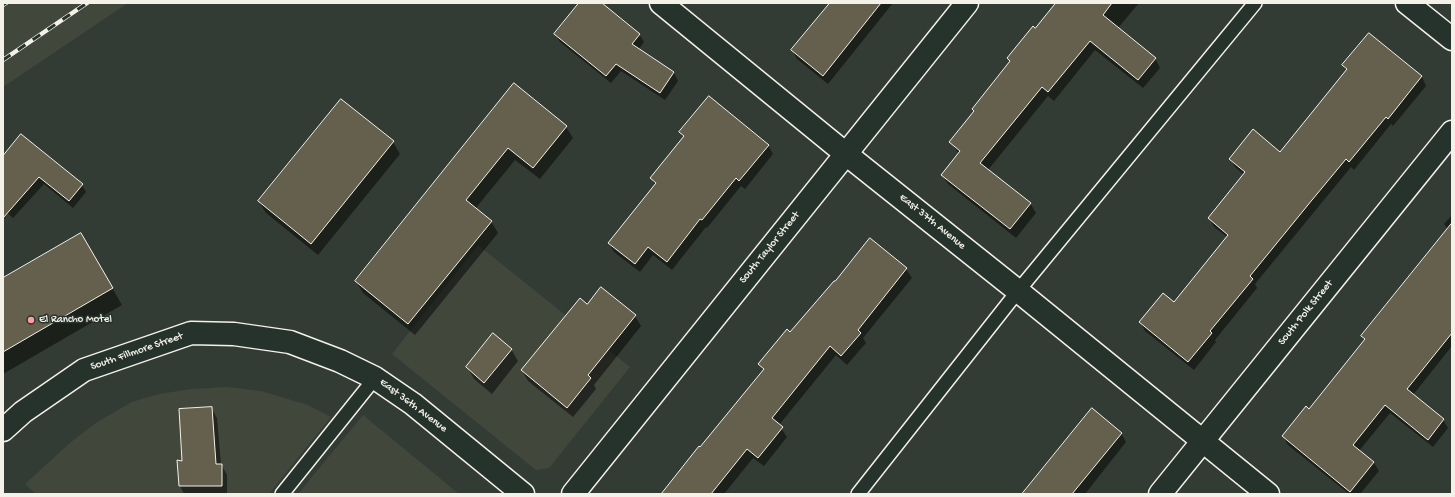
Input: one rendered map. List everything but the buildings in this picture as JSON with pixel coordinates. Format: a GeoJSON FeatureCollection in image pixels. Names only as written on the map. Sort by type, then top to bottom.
{"type":"FeatureCollection","features":[{"type":"Feature","properties":{"kind":"street","name":"South Taylor Street"},"geometry":{"type":"LineString","coordinates":[[573,494],[967,3]]}},
{"type":"Feature","properties":{"kind":"street"},"geometry":{"type":"LineString","coordinates":[[1407,3],[1452,40]]}},
{"type":"Feature","properties":{"kind":"street","name":"East 37th Avenue"},"geometry":{"type":"LineString","coordinates":[[670,6],[846,154],[1018,291],[1202,442],[1268,494]]}},
{"type":"Feature","properties":{"kind":"street","name":"South Polk Street"},"geometry":{"type":"LineString","coordinates":[[1160,494],[1452,132]]}},
{"type":"Feature","properties":{"kind":"street","name":"South Fillmore Street"},"geometry":{"type":"LineString","coordinates":[[3,430],[23,412],[84,370],[191,333],[234,334],[290,342]]}},
{"type":"Feature","properties":{"kind":"street","name":"East 36th Avenue"},"geometry":{"type":"LineString","coordinates":[[290,342],[340,361],[376,378],[413,404],[523,494]]}},
{"type":"Feature","properties":{"kind":"lane"},"geometry":{"type":"LineString","coordinates":[[858,494],[1018,291],[1255,3]]}},
{"type":"Feature","properties":{"kind":"lane"},"geometry":{"type":"LineString","coordinates":[[282,494],[376,378]]}},
{"type":"Feature","properties":{"kind":"shaded area"},"geometry":{"type":"Polygon","coordinates":[[[3,3],[128,3],[3,87],[3,3]]]}},
{"type":"Feature","properties":{"kind":"shaded area"},"geometry":{"type":"Polygon","coordinates":[[[478,245],[630,367],[549,468],[536,470],[392,354],[478,245]]]}},
{"type":"Feature","properties":{"kind":"shaded area"},"geometry":{"type":"Polygon","coordinates":[[[227,387],[261,391],[308,405],[331,417],[269,494],[36,494],[25,484],[71,442],[97,422],[132,402],[159,394],[192,389],[227,387]]]}},
{"type":"Feature","properties":{"kind":"shaded area"},"geometry":{"type":"Polygon","coordinates":[[[363,415],[459,494],[298,494],[363,415]]]}},
{"type":"Feature","properties":{"kind":"railway"},"geometry":{"type":"LineString","coordinates":[[3,60],[87,3]]}},
{"type":"Feature","properties":{"kind":"place","name":"El Rancho Motel"},"geometry":{"type":"Point","coordinates":[31,320]}}]}
